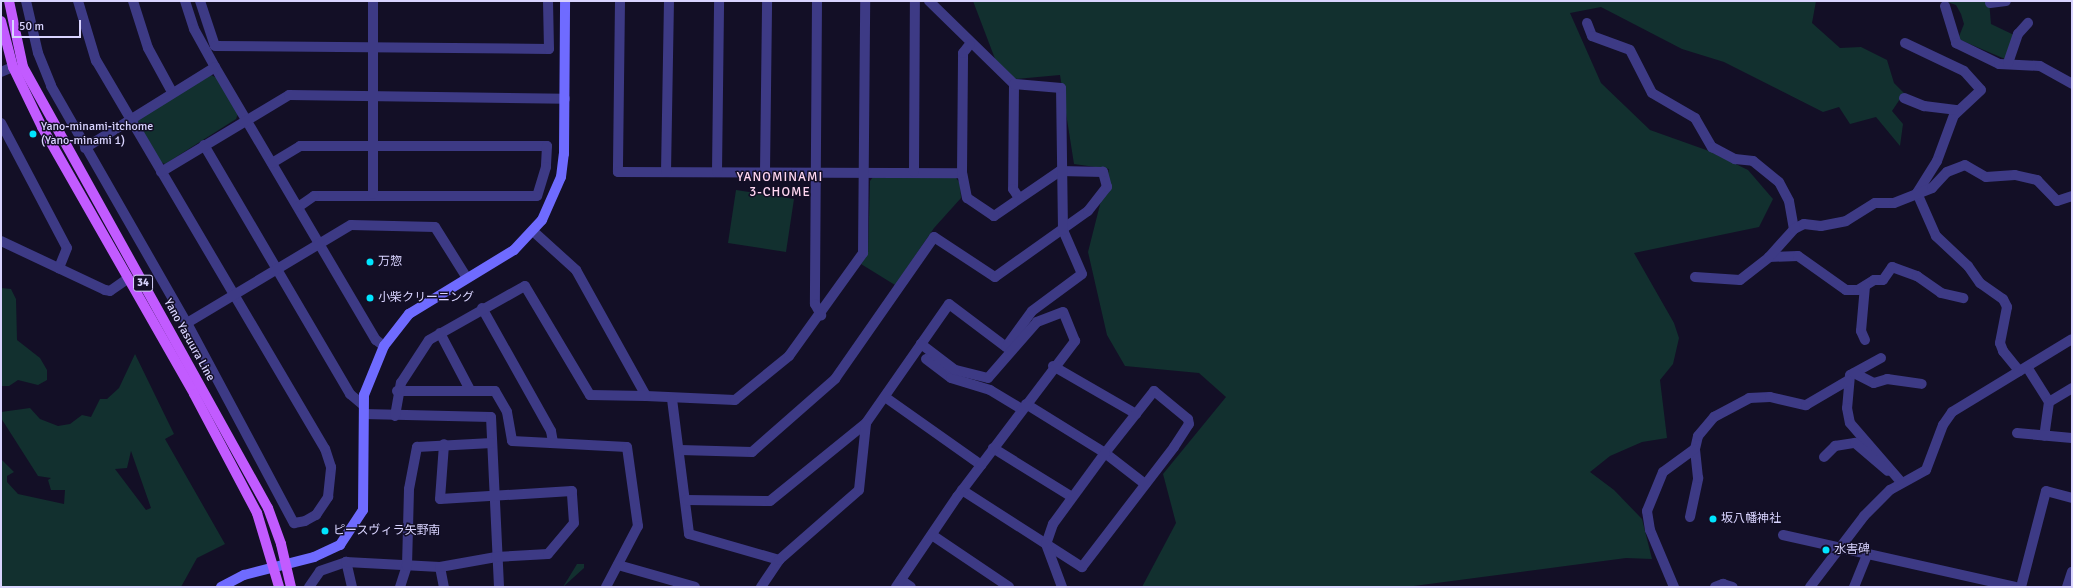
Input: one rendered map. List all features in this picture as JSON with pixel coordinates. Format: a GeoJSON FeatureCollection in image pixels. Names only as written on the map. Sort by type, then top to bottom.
{"type":"FeatureCollection","features":[{"type":"Feature","properties":{"kind":"main road","name":"Yano Yasuura Line"},"geometry":{"type":"LineString","coordinates":[[9,1],[23,67],[268,508],[286,563],[291,587]]}},
{"type":"Feature","properties":{"kind":"main road","name":"Yano Yasuura Line"},"geometry":{"type":"LineString","coordinates":[[1,21],[13,68],[126,280],[228,456],[257,513],[275,565],[279,587]]}},
{"type":"Feature","properties":{"kind":"street"},"geometry":{"type":"LineString","coordinates":[[26,1],[43,66],[85,148],[187,323],[294,523],[305,521],[316,515],[328,497],[329,459],[232,296],[162,172],[96,61],[78,1]]}},
{"type":"Feature","properties":{"kind":"street"},"geometry":{"type":"LineString","coordinates":[[133,1],[148,48],[172,92]]}},
{"type":"Feature","properties":{"kind":"street"},"geometry":{"type":"LineString","coordinates":[[185,1],[194,29],[215,67],[376,340],[384,346]]}},
{"type":"Feature","properties":{"kind":"street"},"geometry":{"type":"LineString","coordinates":[[200,1],[215,46],[548,49],[548,1]]}},
{"type":"Feature","properties":{"kind":"street"},"geometry":{"type":"LineString","coordinates":[[373,1],[373,194]]}},
{"type":"Feature","properties":{"kind":"street"},"geometry":{"type":"LineString","coordinates":[[222,587],[236,578],[275,565],[333,550],[359,518],[365,491],[363,410],[373,365],[384,346],[409,314],[514,250],[534,232],[561,177],[565,99],[565,1]]}},
{"type":"Feature","properties":{"kind":"street"},"geometry":{"type":"LineString","coordinates":[[620,1],[618,172],[962,173]]}},
{"type":"Feature","properties":{"kind":"street"},"geometry":{"type":"LineString","coordinates":[[666,172],[669,1]]}},
{"type":"Feature","properties":{"kind":"street"},"geometry":{"type":"LineString","coordinates":[[717,172],[719,1]]}},
{"type":"Feature","properties":{"kind":"street"},"geometry":{"type":"LineString","coordinates":[[766,172],[767,1]]}},
{"type":"Feature","properties":{"kind":"street"},"geometry":{"type":"LineString","coordinates":[[817,1],[815,304],[821,315]]}},
{"type":"Feature","properties":{"kind":"street"},"geometry":{"type":"LineString","coordinates":[[395,416],[397,391],[420,350],[440,333],[482,308],[525,286],[590,396],[646,396],[672,399],[735,400],[789,356],[821,315],[863,253],[865,173],[865,1]]}},
{"type":"Feature","properties":{"kind":"street"},"geometry":{"type":"LineString","coordinates":[[914,172],[915,1]]}},
{"type":"Feature","properties":{"kind":"street"},"geometry":{"type":"LineString","coordinates":[[686,500],[770,502],[866,423],[949,304],[1006,347],[1032,311],[1082,274],[1063,230],[1060,171],[1061,88],[1014,84],[970,44],[929,1]]}},
{"type":"Feature","properties":{"kind":"street"},"geometry":{"type":"LineString","coordinates":[[1990,3],[2006,1]]}},
{"type":"Feature","properties":{"kind":"street"},"geometry":{"type":"LineString","coordinates":[[1946,6],[1956,43],[1999,64],[2008,63],[2040,66],[2072,84]]}},
{"type":"Feature","properties":{"kind":"street"},"geometry":{"type":"LineString","coordinates":[[1588,23],[1592,36],[1630,50],[1652,94],[1695,118],[1712,148],[1735,158],[1753,161],[1779,182],[1789,201],[1794,229]]}},
{"type":"Feature","properties":{"kind":"street"},"geometry":{"type":"LineString","coordinates":[[2008,63],[2018,34],[2028,23]]}},
{"type":"Feature","properties":{"kind":"street"},"geometry":{"type":"LineString","coordinates":[[1905,43],[1975,80],[1981,90],[1958,110],[1937,162],[1917,194]]}},
{"type":"Feature","properties":{"kind":"street"},"geometry":{"type":"LineString","coordinates":[[680,450],[752,452],[835,379],[934,237],[995,277],[1088,211],[1107,187],[1103,172],[1060,171],[994,216],[967,198],[962,173],[963,53],[970,44]]}},
{"type":"Feature","properties":{"kind":"street"},"geometry":{"type":"LineString","coordinates":[[85,148],[129,118],[215,67]]}},
{"type":"Feature","properties":{"kind":"street"},"geometry":{"type":"LineString","coordinates":[[1,72],[13,68]]}},
{"type":"Feature","properties":{"kind":"street"},"geometry":{"type":"LineString","coordinates":[[1014,84],[1013,189],[1019,198]]}},
{"type":"Feature","properties":{"kind":"street"},"geometry":{"type":"LineString","coordinates":[[162,172],[204,145],[288,96],[565,99]]}},
{"type":"Feature","properties":{"kind":"street"},"geometry":{"type":"LineString","coordinates":[[1904,98],[1924,106],[1958,110]]}},
{"type":"Feature","properties":{"kind":"street"},"geometry":{"type":"LineString","coordinates":[[1,123],[67,248],[59,268]]}},
{"type":"Feature","properties":{"kind":"street"},"geometry":{"type":"LineString","coordinates":[[204,145],[350,394],[363,410],[395,416],[490,417],[495,497],[496,557],[499,587]]}},
{"type":"Feature","properties":{"kind":"street"},"geometry":{"type":"LineString","coordinates":[[272,163],[300,146],[547,146],[546,167],[537,196],[373,194],[314,196],[298,207]]}},
{"type":"Feature","properties":{"kind":"street"},"geometry":{"type":"LineString","coordinates":[[1695,277],[1740,280],[1769,257],[1794,229],[1804,224],[1821,226],[1846,221],[1875,203],[1894,203],[1932,188],[1947,172],[1965,165],[1986,177],[2015,175],[2037,180],[2057,201],[2072,196]]}},
{"type":"Feature","properties":{"kind":"street"},"geometry":{"type":"LineString","coordinates":[[1917,194],[1936,236],[1968,266],[1980,283],[2003,299],[2006,307],[2000,343],[2003,352],[2023,369],[2049,402],[2044,436]]}},
{"type":"Feature","properties":{"kind":"street"},"geometry":{"type":"LineString","coordinates":[[187,323],[351,225],[435,227],[467,278]]}},
{"type":"Feature","properties":{"kind":"street"},"geometry":{"type":"LineString","coordinates":[[534,232],[576,270],[646,396]]}},
{"type":"Feature","properties":{"kind":"street"},"geometry":{"type":"LineString","coordinates":[[1,241],[104,290],[110,291],[126,280]]}},
{"type":"Feature","properties":{"kind":"street"},"geometry":{"type":"LineString","coordinates":[[1769,257],[1798,256],[1846,290],[1865,286],[1874,280],[1883,280],[1892,267],[1917,276],[1941,293],[1963,298]]}},
{"type":"Feature","properties":{"kind":"street"},"geometry":{"type":"LineString","coordinates":[[1865,286],[1861,331],[1865,340]]}},
{"type":"Feature","properties":{"kind":"street"},"geometry":{"type":"LineString","coordinates":[[482,308],[550,431],[553,442]]}},
{"type":"Feature","properties":{"kind":"street"},"geometry":{"type":"LineString","coordinates":[[911,587],[898,584],[962,490],[1054,366],[1075,341],[1063,312],[1037,322],[988,378],[954,370],[921,344]]}},
{"type":"Feature","properties":{"kind":"street"},"geometry":{"type":"LineString","coordinates":[[440,333],[470,390]]}},
{"type":"Feature","properties":{"kind":"street"},"geometry":{"type":"LineString","coordinates":[[1810,587],[1864,516],[1899,479],[1926,470],[1943,424],[1952,412],[2072,339]]}},
{"type":"Feature","properties":{"kind":"street"},"geometry":{"type":"LineString","coordinates":[[1690,517],[1698,478],[1695,449],[1706,424],[1734,403],[1770,397],[1806,405],[1847,381],[1854,373],[1881,358]]}},
{"type":"Feature","properties":{"kind":"street"},"geometry":{"type":"LineString","coordinates":[[926,359],[951,378],[990,390],[1024,406],[1105,453],[1145,484]]}},
{"type":"Feature","properties":{"kind":"street"},"geometry":{"type":"LineString","coordinates":[[1054,366],[1136,414]]}},
{"type":"Feature","properties":{"kind":"street"},"geometry":{"type":"LineString","coordinates":[[1854,373],[1874,383],[1887,379],[1922,384]]}},
{"type":"Feature","properties":{"kind":"street"},"geometry":{"type":"LineString","coordinates":[[1847,381],[1850,423],[1899,479]]}},
{"type":"Feature","properties":{"kind":"street"},"geometry":{"type":"LineString","coordinates":[[2049,402],[2072,388]]}},
{"type":"Feature","properties":{"kind":"street"},"geometry":{"type":"LineString","coordinates":[[397,391],[495,391],[507,412],[512,441],[627,447],[638,526],[606,587]]}},
{"type":"Feature","properties":{"kind":"street"},"geometry":{"type":"LineString","coordinates":[[962,490],[1046,544],[1082,567],[1190,424],[1154,391],[1105,453],[1053,524],[1046,544],[1062,587]]}},
{"type":"Feature","properties":{"kind":"street"},"geometry":{"type":"LineString","coordinates":[[884,397],[981,465]]}},
{"type":"Feature","properties":{"kind":"street"},"geometry":{"type":"LineString","coordinates":[[672,399],[680,450],[689,534],[779,560]]}},
{"type":"Feature","properties":{"kind":"street"},"geometry":{"type":"LineString","coordinates":[[761,587],[779,560],[860,490],[866,423]]}},
{"type":"Feature","properties":{"kind":"street"},"geometry":{"type":"LineString","coordinates":[[2017,433],[2072,438]]}},
{"type":"Feature","properties":{"kind":"street"},"geometry":{"type":"LineString","coordinates":[[400,587],[406,566],[409,489],[417,447],[444,444],[492,443]]}},
{"type":"Feature","properties":{"kind":"street"},"geometry":{"type":"LineString","coordinates":[[1824,457],[1835,446],[1855,443],[1877,465],[1899,479]]}},
{"type":"Feature","properties":{"kind":"street"},"geometry":{"type":"LineString","coordinates":[[309,587],[320,571],[346,562],[440,567],[496,557],[548,554],[574,523],[572,491],[495,497],[440,499],[444,444]]}},
{"type":"Feature","properties":{"kind":"street"},"geometry":{"type":"LineString","coordinates":[[993,448],[1072,497]]}},
{"type":"Feature","properties":{"kind":"street"},"geometry":{"type":"LineString","coordinates":[[1674,587],[1650,530],[1647,511],[1663,472],[1695,449]]}},
{"type":"Feature","properties":{"kind":"street"},"geometry":{"type":"LineString","coordinates":[[2020,587],[2046,491],[2072,498]]}},
{"type":"Feature","properties":{"kind":"street"},"geometry":{"type":"LineString","coordinates":[[932,535],[1009,587]]}},
{"type":"Feature","properties":{"kind":"street"},"geometry":{"type":"LineString","coordinates":[[1784,535],[1982,584],[2015,587]]}},
{"type":"Feature","properties":{"kind":"street"},"geometry":{"type":"LineString","coordinates":[[1854,587],[1867,555]]}},
{"type":"Feature","properties":{"kind":"street"},"geometry":{"type":"LineString","coordinates":[[346,562],[352,587]]}},
{"type":"Feature","properties":{"kind":"street"},"geometry":{"type":"LineString","coordinates":[[618,565],[695,587]]}},
{"type":"Feature","properties":{"kind":"street"},"geometry":{"type":"LineString","coordinates":[[440,567],[444,587]]}},
{"type":"Feature","properties":{"kind":"street"},"geometry":{"type":"LineString","coordinates":[[2067,587],[2072,572]]}},
{"type":"Feature","properties":{"kind":"street"},"geometry":{"type":"LineString","coordinates":[[1715,587],[1723,584],[1733,587]]}},
{"type":"Feature","properties":{"kind":"green space"},"geometry":{"type":"Polygon","coordinates":[[[973,1],[1816,1],[1812,23],[1840,48],[1861,47],[1887,60],[1894,83],[1904,93],[1892,111],[1903,124],[1900,146],[1876,117],[1850,124],[1839,107],[1823,112],[1724,62],[1682,49],[1601,7],[1570,13],[1601,83],[1650,130],[1709,151],[1748,170],[1773,199],[1759,227],[1634,253],[1674,323],[1679,338],[1673,364],[1660,380],[1667,438],[1642,442],[1610,456],[1590,472],[1614,490],[1642,519],[1652,559],[1626,558],[1406,587],[1142,587],[1176,523],[1163,474],[1226,397],[1199,373],[1125,366],[1107,335],[1088,252],[1109,169],[1074,164],[1060,75],[1015,79],[997,64],[973,1]]]}},
{"type":"Feature","properties":{"kind":"green space"},"geometry":{"type":"Polygon","coordinates":[[[1944,1],[1989,1],[1991,24],[2014,35],[2005,59],[1958,39],[1964,24],[1961,14],[1956,5],[1944,1]]]}},
{"type":"Feature","properties":{"kind":"green space"},"geometry":{"type":"Polygon","coordinates":[[[211,75],[217,78],[238,114],[236,119],[165,164],[160,162],[137,124],[139,117],[211,75]]]}},
{"type":"Feature","properties":{"kind":"green space"},"geometry":{"type":"Polygon","coordinates":[[[873,177],[956,178],[960,183],[961,198],[934,228],[895,285],[861,264],[868,253],[870,181],[873,177]]]}},
{"type":"Feature","properties":{"kind":"green space"},"geometry":{"type":"Polygon","coordinates":[[[736,190],[794,199],[786,252],[728,243],[736,190]]]}},
{"type":"Feature","properties":{"kind":"green space"},"geometry":{"type":"Polygon","coordinates":[[[1,288],[11,289],[16,299],[17,340],[40,358],[47,370],[47,380],[38,385],[18,380],[9,386],[1,386],[1,288]]]}},
{"type":"Feature","properties":{"kind":"green space"},"geometry":{"type":"Polygon","coordinates":[[[135,354],[174,434],[165,439],[225,544],[197,558],[181,587],[1,587],[1,459],[14,472],[7,476],[7,482],[18,494],[64,504],[65,490],[51,490],[48,480],[51,478],[38,476],[1,418],[1,412],[30,408],[40,419],[58,426],[70,424],[82,415],[91,417],[100,399],[107,399],[119,388],[135,354]],[[131,451],[127,468],[115,469],[146,510],[151,508],[131,451]]]}},
{"type":"Feature","properties":{"kind":"green space"},"geometry":{"type":"Polygon","coordinates":[[[577,564],[584,564],[584,568],[563,587],[577,564]]]}},
{"type":"Feature","properties":{"kind":"place","name":"Yano-minami-itchome (Yano-minami 1)"},"geometry":{"type":"Point","coordinates":[33,134]}},
{"type":"Feature","properties":{"kind":"place","name":"万惣"},"geometry":{"type":"Point","coordinates":[370,262]}},
{"type":"Feature","properties":{"kind":"place","name":"小柴クリーニング"},"geometry":{"type":"Point","coordinates":[370,298]}},
{"type":"Feature","properties":{"kind":"place","name":"坂八幡神社"},"geometry":{"type":"Point","coordinates":[1713,519]}},
{"type":"Feature","properties":{"kind":"place","name":"ピースヴィラ矢野南"},"geometry":{"type":"Point","coordinates":[325,531]}},
{"type":"Feature","properties":{"kind":"place","name":"水害碑"},"geometry":{"type":"Point","coordinates":[1826,550]}},
{"type":"Feature","properties":{"kind":"district","name":"YANOMINAMI 3-CHOME"},"geometry":{"type":"Point","coordinates":[780,186]}}]}
